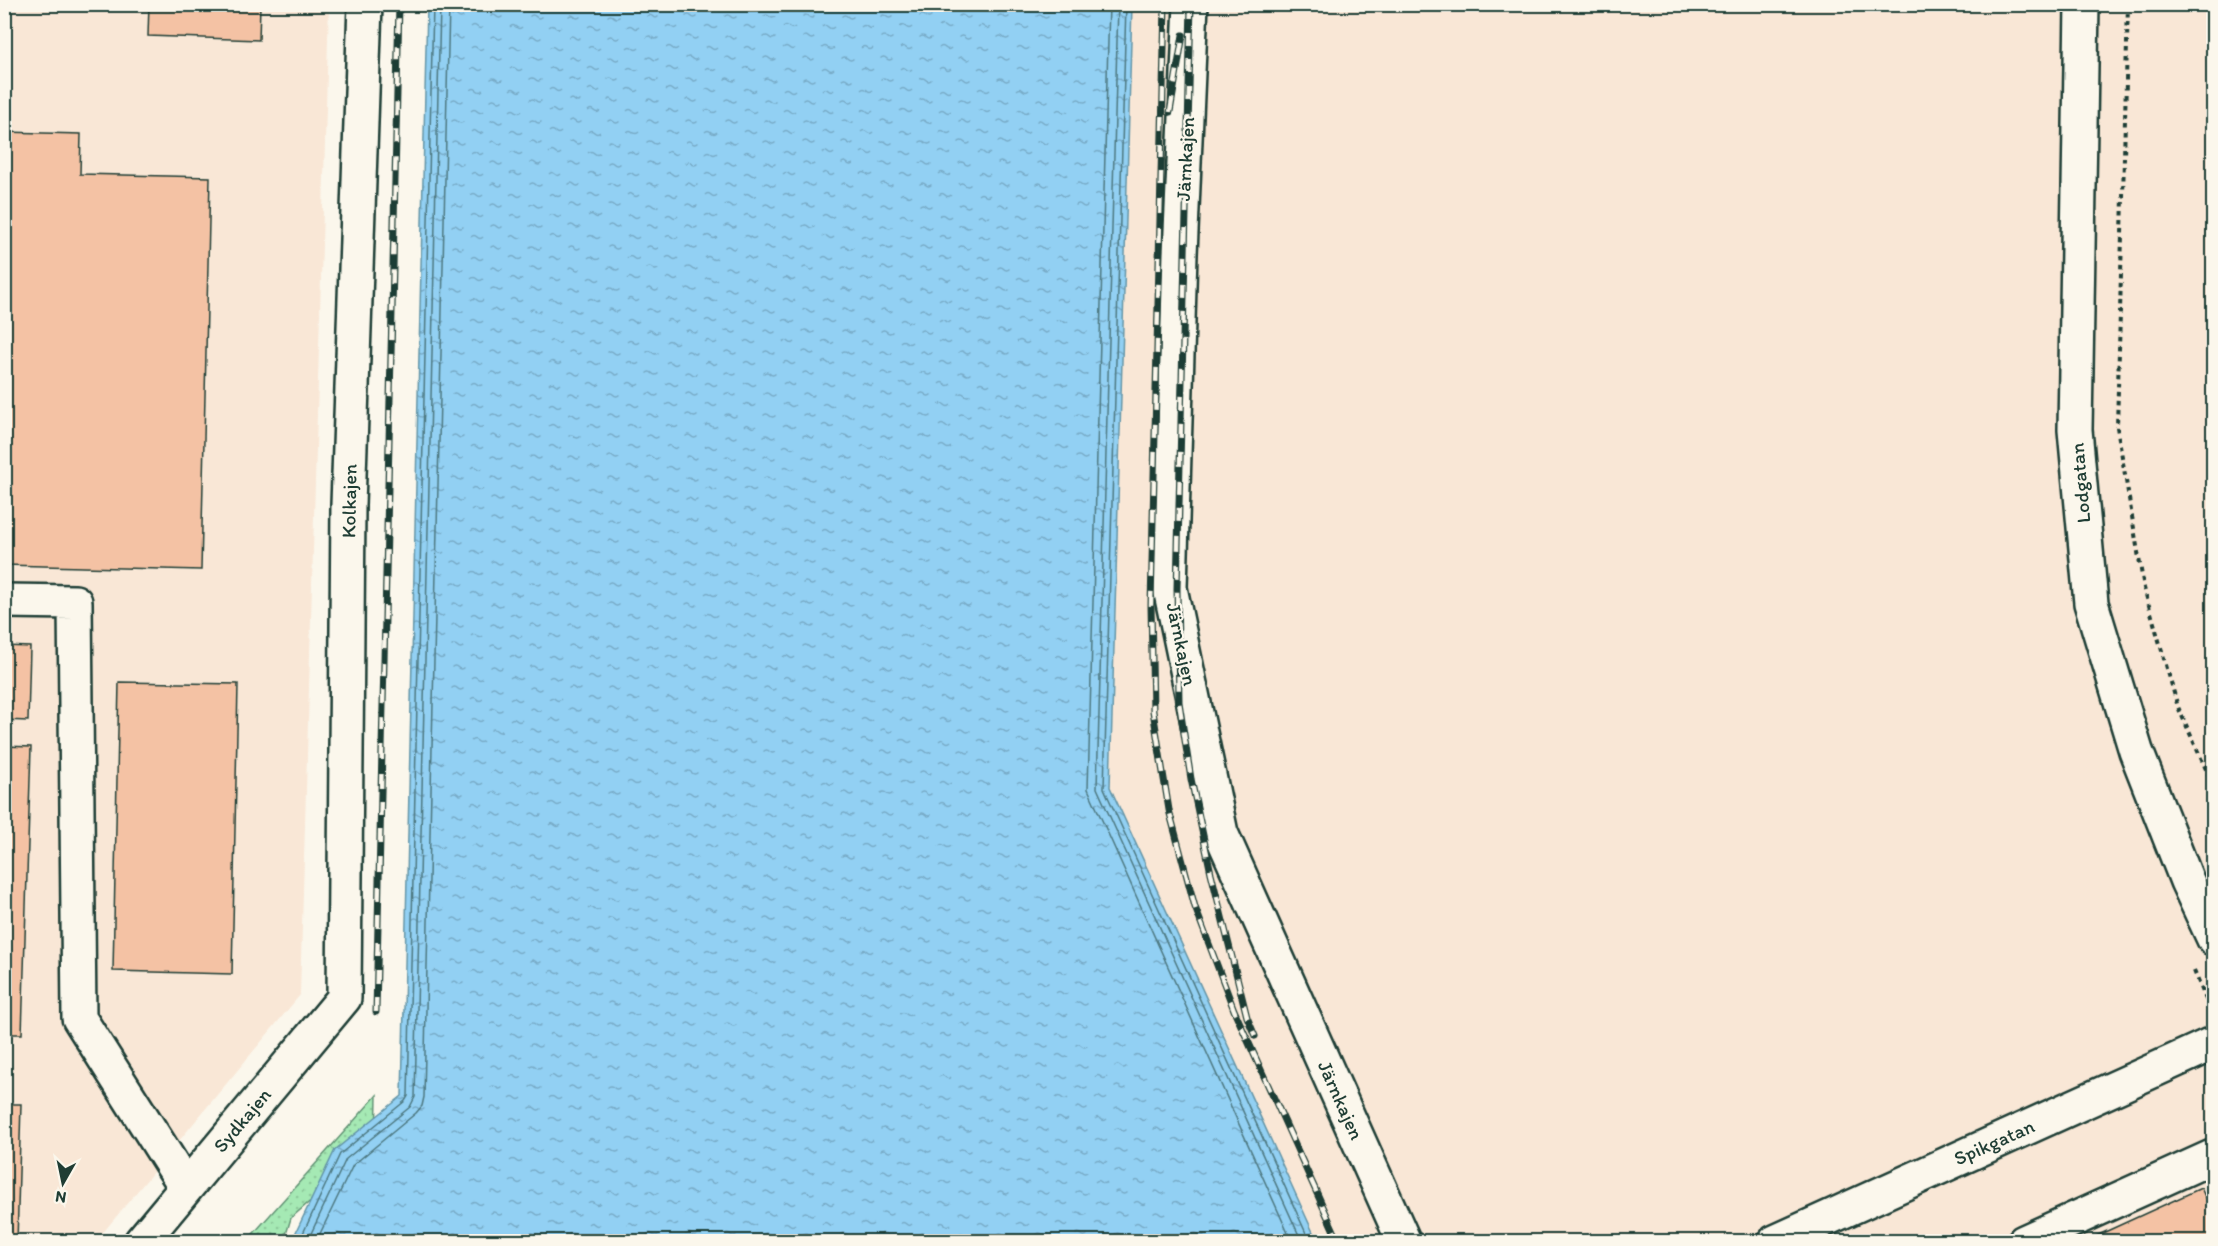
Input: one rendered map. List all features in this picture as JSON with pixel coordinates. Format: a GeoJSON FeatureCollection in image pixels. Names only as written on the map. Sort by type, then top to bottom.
{"type":"FeatureCollection","features":[{"type":"Feature","properties":{"kind":"street","name":"Kolkajen"},"geometry":{"type":"LineString","coordinates":[[344,998],[348,505],[365,4]]}},
{"type":"Feature","properties":{"kind":"street","name":"Järnkajen"},"geometry":{"type":"LineString","coordinates":[[1191,4],[1180,254],[1170,588],[1221,833],[1404,1242]]}},
{"type":"Feature","properties":{"kind":"street","name":"Lodgatan"},"geometry":{"type":"LineString","coordinates":[[2082,4],[2075,429],[2091,603],[2136,751],[2187,881],[2214,939]]}},
{"type":"Feature","properties":{"kind":"street"},"geometry":{"type":"LineString","coordinates":[[4,601],[75,602],[79,1018],[186,1187]]}},
{"type":"Feature","properties":{"kind":"street","name":"Sydkajen"},"geometry":{"type":"LineString","coordinates":[[141,1242],[344,998]]}},
{"type":"Feature","properties":{"kind":"street","name":"Spikgatan"},"geometry":{"type":"LineString","coordinates":[[1775,1242],[2214,1043]]}},
{"type":"Feature","properties":{"kind":"street"},"geometry":{"type":"LineString","coordinates":[[2024,1242],[2214,1156]]}},
{"type":"Feature","properties":{"kind":"path"},"geometry":{"type":"LineString","coordinates":[[2128,4],[2117,427],[2144,588],[2178,707],[2214,787]]}},
{"type":"Feature","properties":{"kind":"shaded area"},"geometry":{"type":"Polygon","coordinates":[[[5,5],[329,5],[300,995],[96,1241],[5,1242],[5,5]]]}},
{"type":"Feature","properties":{"kind":"shaded area"},"geometry":{"type":"Polygon","coordinates":[[[1132,5],[2213,5],[2213,1241],[1317,1241],[1110,787],[1132,5]]]}},
{"type":"Feature","properties":{"kind":"green space"},"geometry":{"type":"Polygon","coordinates":[[[377,1095],[376,1144],[291,1218],[284,1241],[246,1242],[377,1095]]]}},
{"type":"Feature","properties":{"kind":"water"},"geometry":{"type":"Polygon","coordinates":[[[427,5],[1132,5],[1110,787],[1317,1241],[293,1241],[335,1150],[402,1096],[427,5]]]}},
{"type":"Feature","properties":{"kind":"building"},"geometry":{"type":"Polygon","coordinates":[[[149,4],[260,4],[259,40],[148,36],[149,4]]]}},
{"type":"Feature","properties":{"kind":"building"},"geometry":{"type":"Polygon","coordinates":[[[4,132],[81,134],[80,174],[210,177],[201,570],[4,565],[4,132]]]}},
{"type":"Feature","properties":{"kind":"building"},"geometry":{"type":"Polygon","coordinates":[[[2214,251],[2214,366],[2211,366],[2214,251]]]}},
{"type":"Feature","properties":{"kind":"building"},"geometry":{"type":"Polygon","coordinates":[[[4,646],[30,647],[28,721],[4,720],[4,646]]]}},
{"type":"Feature","properties":{"kind":"building"},"geometry":{"type":"Polygon","coordinates":[[[119,682],[238,684],[232,974],[113,971],[119,682]]]}},
{"type":"Feature","properties":{"kind":"building"},"geometry":{"type":"Polygon","coordinates":[[[4,746],[31,747],[22,1034],[4,1034],[4,746]]]}},
{"type":"Feature","properties":{"kind":"building"},"geometry":{"type":"Polygon","coordinates":[[[4,1104],[21,1104],[17,1242],[4,1242],[4,1104]]]}},
{"type":"Feature","properties":{"kind":"building"},"geometry":{"type":"Polygon","coordinates":[[[2201,1188],[2214,1216],[2214,1242],[2083,1242],[2201,1188]]]}},
{"type":"Feature","properties":{"kind":"railway"},"geometry":{"type":"LineString","coordinates":[[376,1012],[399,4]]}},
{"type":"Feature","properties":{"kind":"railway"},"geometry":{"type":"LineString","coordinates":[[1165,4],[1151,605],[1153,711],[1169,810],[1195,907],[1234,1010],[1339,1242]]}},
{"type":"Feature","properties":{"kind":"railway"},"geometry":{"type":"LineString","coordinates":[[1191,4],[1177,589],[1179,702],[1191,779],[1211,873],[1247,1017],[1255,1036]]}},
{"type":"Feature","properties":{"kind":"railway"},"geometry":{"type":"LineString","coordinates":[[1170,112],[1183,35]]}}]}
